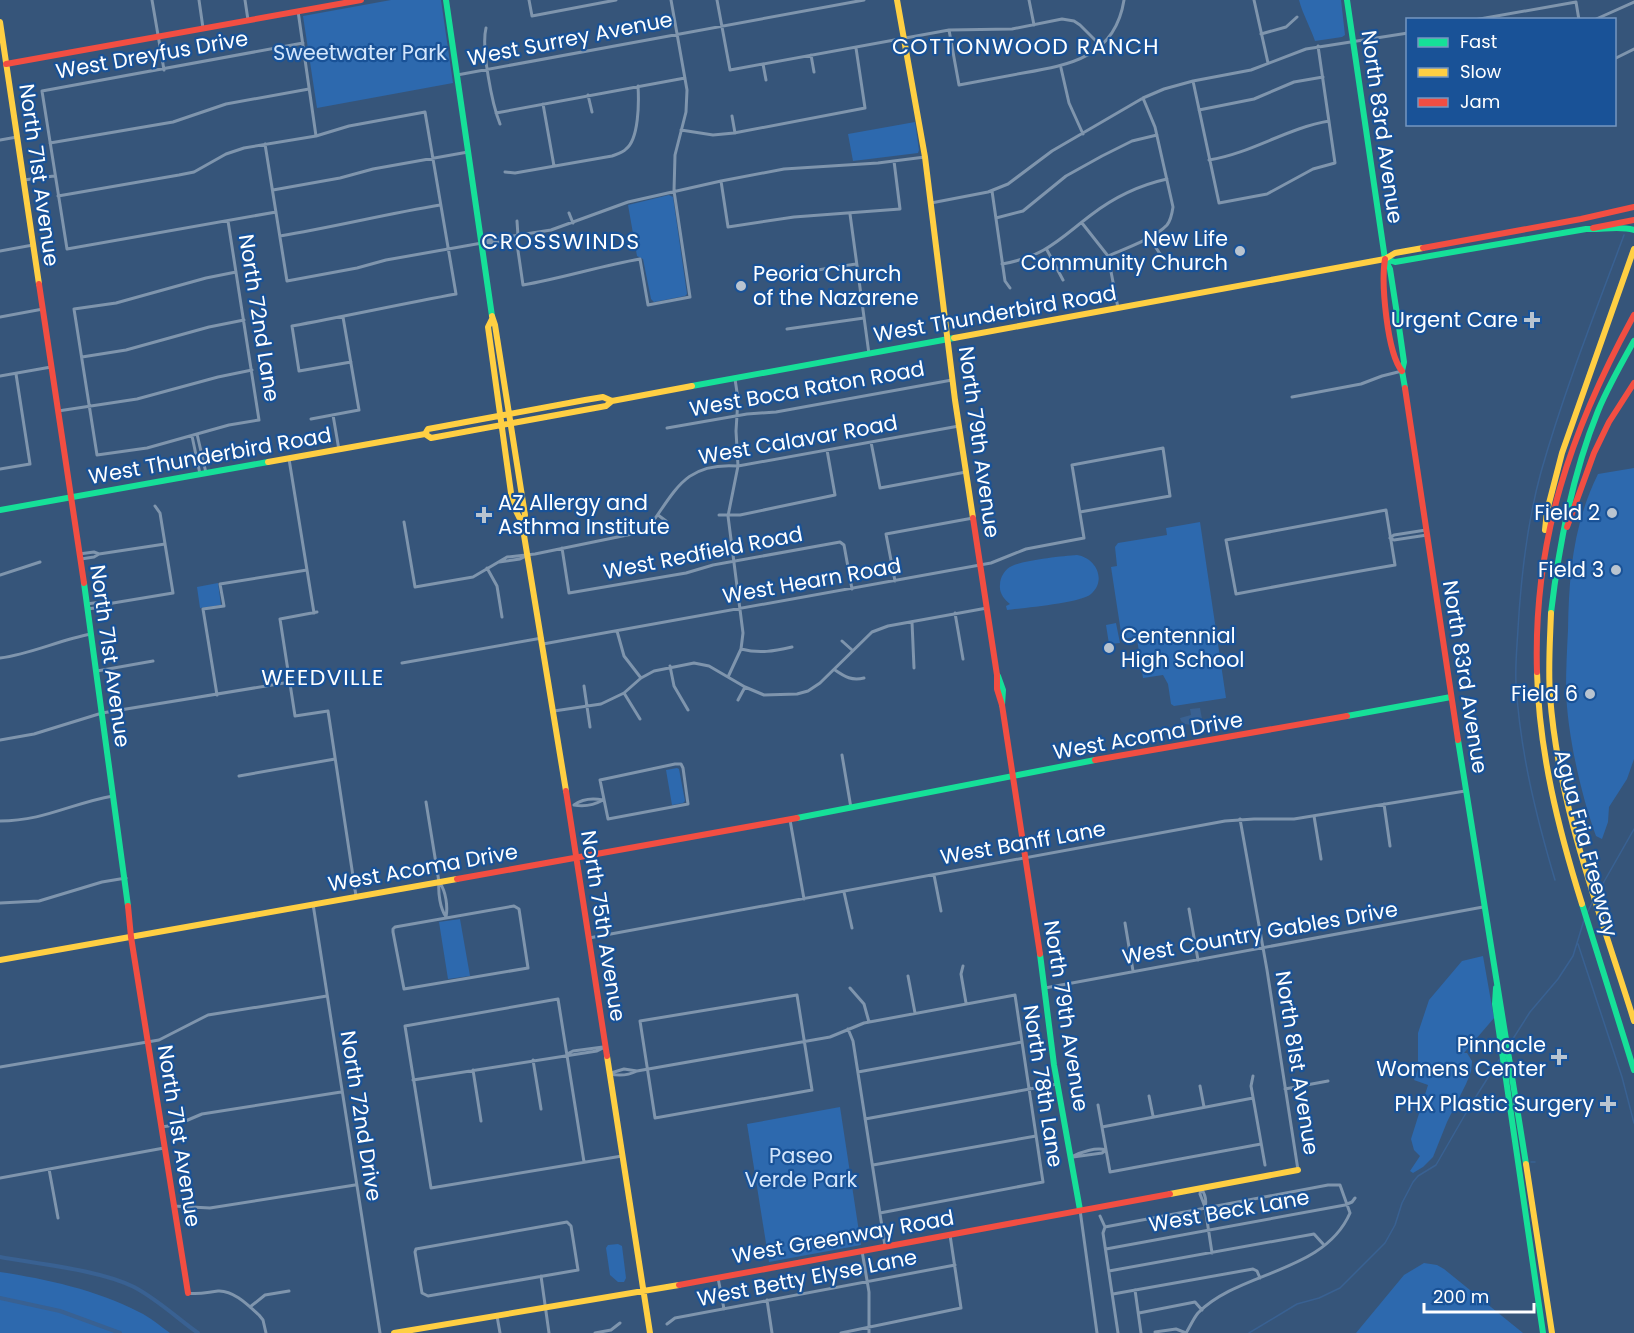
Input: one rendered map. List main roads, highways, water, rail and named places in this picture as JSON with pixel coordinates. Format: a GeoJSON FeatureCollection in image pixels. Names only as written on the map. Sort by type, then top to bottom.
{"type":"FeatureCollection","features":[{"type":"Feature","properties":{"kind":"main road"},"geometry":{"type":"LineString","coordinates":[[6,64],[361,0]]}},
{"type":"Feature","properties":{"kind":"main road","name":"North 75th Avenue"},"geometry":{"type":"LineString","coordinates":[[446,0],[492,320],[495,325],[525,515],[522,524]]}},
{"type":"Feature","properties":{"kind":"main road","name":"North 79th Avenue"},"geometry":{"type":"LineString","coordinates":[[897,0],[902,39],[925,157],[952,380],[997,675],[1004,698],[1002,705],[1057,1084],[1080,1210]]}},
{"type":"Feature","properties":{"kind":"main road","name":"North 83rd Avenue"},"geometry":{"type":"LineString","coordinates":[[1347,0],[1385,259],[1381,272],[1382,280],[1396,364],[1402,371],[1510,1085],[1552,1333]]}},
{"type":"Feature","properties":{"kind":"main road","name":"North 71st Avenue"},"geometry":{"type":"LineString","coordinates":[[0,22],[97,671],[126,878],[131,937],[173,1206],[189,1293]]}},
{"type":"Feature","properties":{"kind":"main road","name":"West Thunderbird Road"},"geometry":{"type":"LineString","coordinates":[[0,510],[425,435],[431,438],[501,426],[606,406],[612,401],[1385,259],[1395,253],[1570,222],[1634,207]]}},
{"type":"Feature","properties":{"kind":"main road","name":"West Thunderbird Road"},"geometry":{"type":"LineString","coordinates":[[1385,259],[1395,262],[1634,220]]}},
{"type":"Feature","properties":{"kind":"main road"},"geometry":{"type":"LineString","coordinates":[[1586,229],[1603,230],[1625,227],[1634,230]]}},
{"type":"Feature","properties":{"kind":"main road"},"geometry":{"type":"LineString","coordinates":[[1542,559],[1547,511],[1562,453],[1634,249]]}},
{"type":"Feature","properties":{"kind":"main road","name":"Agua Fria Freeway"},"geometry":{"type":"LineString","coordinates":[[1634,315],[1603,371],[1579,424],[1556,496],[1542,559],[1536,627],[1539,722],[1554,804],[1634,1070]]}},
{"type":"Feature","properties":{"kind":"main road","name":"North 75th Avenue"},"geometry":{"type":"LineString","coordinates":[[492,320],[488,327],[499,416],[517,517],[522,524],[543,641],[650,1333]]}},
{"type":"Feature","properties":{"kind":"main road","name":"Agua Fria Freeway"},"geometry":{"type":"LineString","coordinates":[[1634,341],[1598,413],[1574,484],[1561,540],[1552,596],[1550,645],[1552,706],[1560,765],[1584,860],[1634,1021]]}},
{"type":"Feature","properties":{"kind":"main road"},"geometry":{"type":"LineString","coordinates":[[1561,540],[1599,443],[1634,383]]}},
{"type":"Feature","properties":{"kind":"main road","name":"West Thunderbird Road"},"geometry":{"type":"LineString","coordinates":[[425,435],[428,429],[509,414],[603,397],[612,401]]}},
{"type":"Feature","properties":{"kind":"main road","name":"West Acoma Drive"},"geometry":{"type":"LineString","coordinates":[[0,960],[790,820],[1451,697]]}},
{"type":"Feature","properties":{"kind":"main road","name":"North 83rd Avenue"},"geometry":{"type":"LineString","coordinates":[[1510,1085],[1543,1333]]}},
{"type":"Feature","properties":{"kind":"main road","name":"West Greenway Road"},"geometry":{"type":"LineString","coordinates":[[394,1333],[643,1291],[1298,1170]]}},
{"type":"Feature","properties":{"kind":"waterway"},"geometry":{"type":"LineString","coordinates":[[1555,880],[1530,783],[1518,709],[1516,663],[1523,569],[1532,511],[1550,442],[1580,352],[1624,235]]}},
{"type":"Feature","properties":{"kind":"waterway"},"geometry":{"type":"LineString","coordinates":[[1597,894],[1634,829]]}},
{"type":"Feature","properties":{"kind":"waterway"},"geometry":{"type":"LineString","coordinates":[[1587,913],[1593,901]]}},
{"type":"Feature","properties":{"kind":"waterway"},"geometry":{"type":"LineString","coordinates":[[1509,1045],[1530,1012],[1558,979],[1573,956],[1584,920]]}},
{"type":"Feature","properties":{"kind":"waterway"},"geometry":{"type":"LineString","coordinates":[[1578,944],[1622,1077],[1634,1123]]}},
{"type":"Feature","properties":{"kind":"waterway"},"geometry":{"type":"LineString","coordinates":[[1249,1333],[1297,1304],[1319,1298],[1340,1288],[1385,1243],[1413,1182],[1418,1176],[1436,1165],[1501,1057]]}},
{"type":"Feature","properties":{"kind":"waterway"},"geometry":{"type":"LineString","coordinates":[[0,1257],[69,1268],[120,1281],[151,1297],[198,1333]]}},
{"type":"Feature","properties":{"kind":"waterway"},"geometry":{"type":"LineString","coordinates":[[0,1298],[60,1311],[120,1333]]}},
{"type":"Feature","properties":{"kind":"place","name":"New Life Community Church"},"geometry":{"type":"Point","coordinates":[1240,251]}},
{"type":"Feature","properties":{"kind":"place","name":"Peoria Church of the Nazarene"},"geometry":{"type":"Point","coordinates":[741,286]}},
{"type":"Feature","properties":{"kind":"place","name":"Urgent Care"},"geometry":{"type":"Point","coordinates":[1532,320]}},
{"type":"Feature","properties":{"kind":"place","name":"Field 2"},"geometry":{"type":"Point","coordinates":[1612,513]}},
{"type":"Feature","properties":{"kind":"place","name":"AZ Allergy and Asthma Institute"},"geometry":{"type":"Point","coordinates":[484,515]}},
{"type":"Feature","properties":{"kind":"place","name":"Field 3"},"geometry":{"type":"Point","coordinates":[1616,570]}},
{"type":"Feature","properties":{"kind":"place","name":"Centennial High School"},"geometry":{"type":"Point","coordinates":[1109,648]}},
{"type":"Feature","properties":{"kind":"place","name":"Field 6"},"geometry":{"type":"Point","coordinates":[1590,694]}},
{"type":"Feature","properties":{"kind":"place","name":"Pinnacle Womens Center"},"geometry":{"type":"Point","coordinates":[1559,1057]}},
{"type":"Feature","properties":{"kind":"place","name":"PHX Plastic Surgery"},"geometry":{"type":"Point","coordinates":[1608,1104]}},
{"type":"Feature","properties":{"kind":"district","name":"COTTONWOOD RANCH"},"geometry":{"type":"Point","coordinates":[1026,46]}},
{"type":"Feature","properties":{"kind":"district","name":"CROSSWINDS"},"geometry":{"type":"Point","coordinates":[561,241]}},
{"type":"Feature","properties":{"kind":"district","name":"WEEDVILLE"},"geometry":{"type":"Point","coordinates":[323,677]}},
{"type":"Feature","properties":{"kind":"park label","name":"Sweetwater Park"},"geometry":{"type":"Point","coordinates":[360,53]}},
{"type":"Feature","properties":{"kind":"park label","name":"Paseo Verde Park"},"geometry":{"type":"Point","coordinates":[801,1168]}}]}
